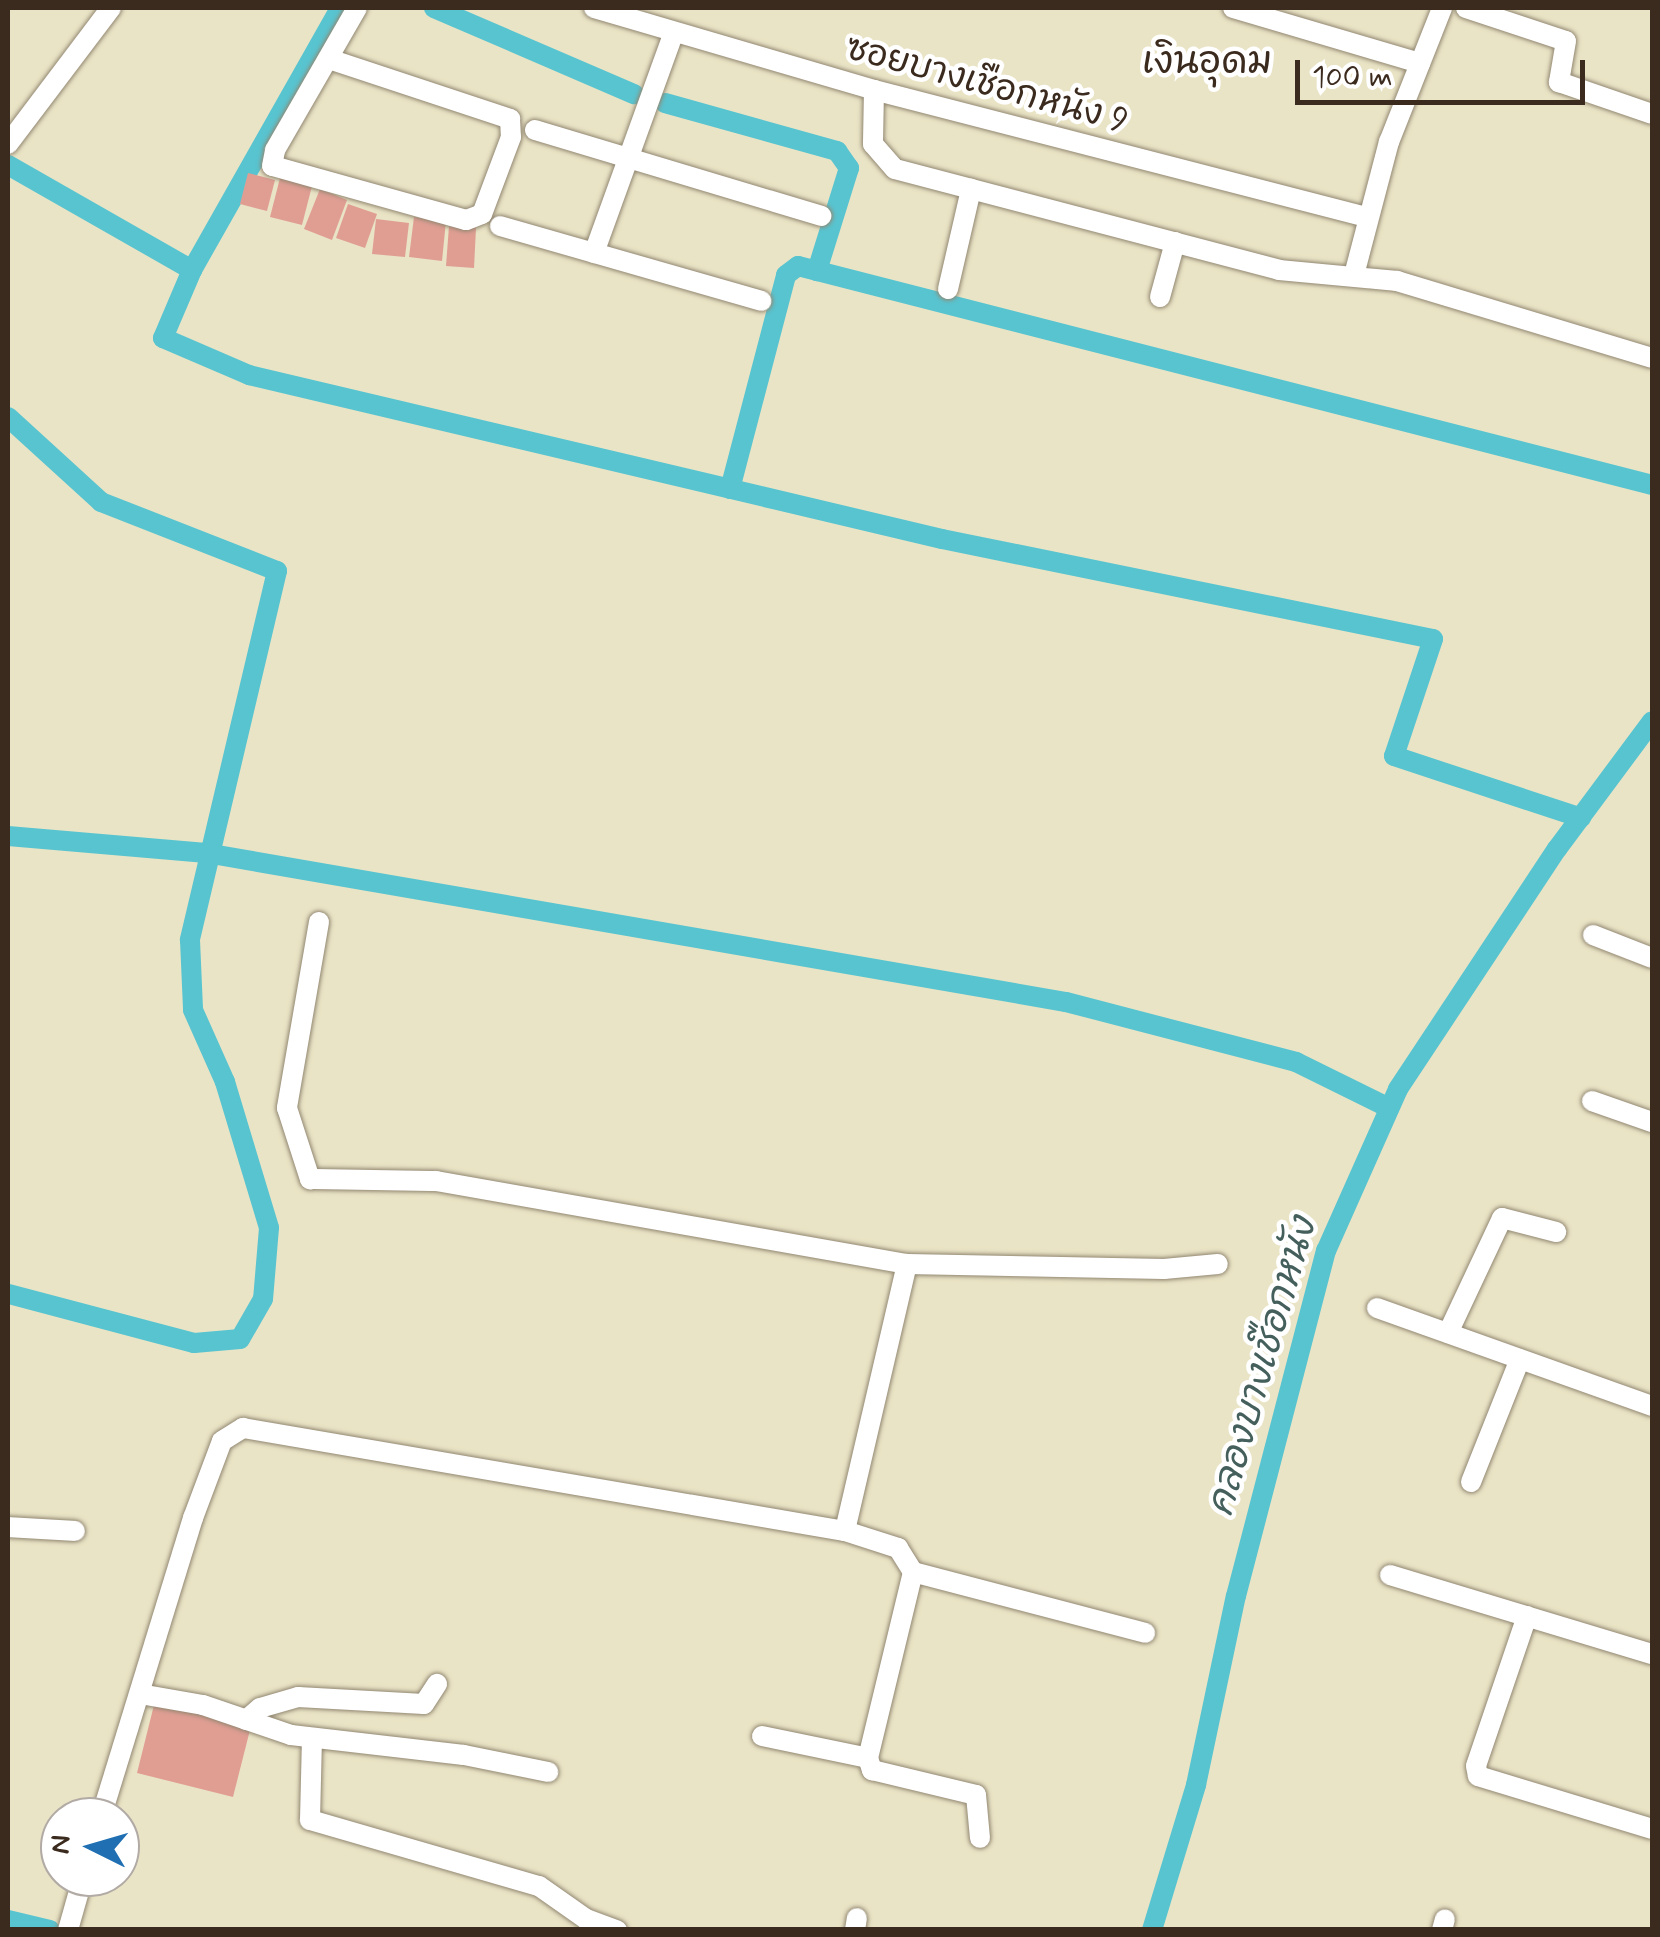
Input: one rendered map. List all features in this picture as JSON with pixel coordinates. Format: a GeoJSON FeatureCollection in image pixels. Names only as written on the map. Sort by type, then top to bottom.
{"type":"FeatureCollection","features":[{"type":"Feature","properties":{"kind":"street"},"geometry":{"type":"LineString","coordinates":[[8,144],[111,8]]}},
{"type":"Feature","properties":{"kind":"street"},"geometry":{"type":"LineString","coordinates":[[329,58],[510,119],[510,137],[482,214],[466,220],[272,166],[275,150],[358,8]]}},
{"type":"Feature","properties":{"kind":"street","name":"ซอยบางเชือกหนัง 9"},"geometry":{"type":"LineString","coordinates":[[594,8],[673,35],[874,90],[1366,216]]}},
{"type":"Feature","properties":{"kind":"street"},"geometry":{"type":"LineString","coordinates":[[1234,8],[1420,63]]}},
{"type":"Feature","properties":{"kind":"street"},"geometry":{"type":"LineString","coordinates":[[1354,275],[1366,216],[1442,8]]}},
{"type":"Feature","properties":{"kind":"street"},"geometry":{"type":"LineString","coordinates":[[1466,8],[1566,40],[1559,82],[1652,114]]}},
{"type":"Feature","properties":{"kind":"street"},"geometry":{"type":"LineString","coordinates":[[594,253],[673,35]]}},
{"type":"Feature","properties":{"kind":"street"},"geometry":{"type":"LineString","coordinates":[[874,90],[873,144],[880,160],[972,189],[1279,270],[1396,281],[1652,358]]}},
{"type":"Feature","properties":{"kind":"street"},"geometry":{"type":"LineString","coordinates":[[535,130],[821,216]]}},
{"type":"Feature","properties":{"kind":"street"},"geometry":{"type":"LineString","coordinates":[[948,289],[972,189]]}},
{"type":"Feature","properties":{"kind":"street"},"geometry":{"type":"LineString","coordinates":[[500,226],[762,301]]}},
{"type":"Feature","properties":{"kind":"street"},"geometry":{"type":"LineString","coordinates":[[1160,298],[1175,242]]}},
{"type":"Feature","properties":{"kind":"street"},"geometry":{"type":"LineString","coordinates":[[319,922],[287,1108],[310,1179],[436,1182],[907,1264],[1164,1269],[1218,1264]]}},
{"type":"Feature","properties":{"kind":"street"},"geometry":{"type":"LineString","coordinates":[[1593,935],[1652,958]]}},
{"type":"Feature","properties":{"kind":"street"},"geometry":{"type":"LineString","coordinates":[[1592,1101],[1652,1122]]}},
{"type":"Feature","properties":{"kind":"street"},"geometry":{"type":"LineString","coordinates":[[1448,1333],[1502,1218],[1556,1232]]}},
{"type":"Feature","properties":{"kind":"street"},"geometry":{"type":"LineString","coordinates":[[845,1532],[907,1264]]}},
{"type":"Feature","properties":{"kind":"street"},"geometry":{"type":"LineString","coordinates":[[1377,1308],[1652,1406]]}},
{"type":"Feature","properties":{"kind":"street"},"geometry":{"type":"LineString","coordinates":[[1471,1482],[1520,1359]]}},
{"type":"Feature","properties":{"kind":"street"},"geometry":{"type":"LineString","coordinates":[[108,1797],[222,1441],[243,1428],[845,1532],[898,1548],[913,1572],[1144,1632]]}},
{"type":"Feature","properties":{"kind":"street"},"geometry":{"type":"LineString","coordinates":[[8,1528],[75,1531]]}},
{"type":"Feature","properties":{"kind":"street"},"geometry":{"type":"LineString","coordinates":[[913,1572],[868,1758],[872,1770],[976,1795],[980,1838]]}},
{"type":"Feature","properties":{"kind":"street"},"geometry":{"type":"LineString","coordinates":[[1390,1575],[1652,1654]]}},
{"type":"Feature","properties":{"kind":"street"},"geometry":{"type":"LineString","coordinates":[[1527,1616],[1476,1766],[1478,1776],[1652,1829]]}},
{"type":"Feature","properties":{"kind":"street"},"geometry":{"type":"LineString","coordinates":[[246,1720],[260,1708],[298,1697],[424,1704],[437,1684]]}},
{"type":"Feature","properties":{"kind":"street"},"geometry":{"type":"LineString","coordinates":[[140,1694],[312,1738],[464,1754],[548,1772]]}},
{"type":"Feature","properties":{"kind":"street"},"geometry":{"type":"LineString","coordinates":[[762,1736],[868,1758]]}},
{"type":"Feature","properties":{"kind":"street"},"geometry":{"type":"LineString","coordinates":[[312,1738],[310,1820],[539,1886],[586,1919],[617,1930]]}},
{"type":"Feature","properties":{"kind":"street"},"geometry":{"type":"LineString","coordinates":[[68,1930],[78,1897]]}},
{"type":"Feature","properties":{"kind":"building"},"geometry":{"type":"Polygon","coordinates":[[[248,173],[275,180],[267,211],[240,204],[248,173]]]}},
{"type":"Feature","properties":{"kind":"building"},"geometry":{"type":"Polygon","coordinates":[[[280,178],[312,186],[302,225],[270,217],[280,178]]]}},
{"type":"Feature","properties":{"kind":"building"},"geometry":{"type":"Polygon","coordinates":[[[320,189],[347,200],[332,240],[304,229],[320,189]]]}},
{"type":"Feature","properties":{"kind":"building"},"geometry":{"type":"Polygon","coordinates":[[[348,204],[377,214],[365,248],[336,238],[348,204]]]}},
{"type":"Feature","properties":{"kind":"building"},"geometry":{"type":"Polygon","coordinates":[[[414,217],[446,221],[442,261],[409,257],[414,217]]]}},
{"type":"Feature","properties":{"kind":"building"},"geometry":{"type":"Polygon","coordinates":[[[376,219],[409,223],[405,257],[372,254],[376,219]]]}},
{"type":"Feature","properties":{"kind":"building"},"geometry":{"type":"Polygon","coordinates":[[[449,226],[476,228],[474,268],[446,266],[449,226]]]}},
{"type":"Feature","properties":{"kind":"building"},"geometry":{"type":"Polygon","coordinates":[[[155,1701],[251,1726],[233,1797],[137,1773],[155,1701]]]}},
{"type":"Feature","properties":{"kind":"waterway"},"geometry":{"type":"LineString","coordinates":[[192,270],[340,8]]}},
{"type":"Feature","properties":{"kind":"waterway"},"geometry":{"type":"LineString","coordinates":[[434,8],[634,94]]}},
{"type":"Feature","properties":{"kind":"waterway"},"geometry":{"type":"LineString","coordinates":[[665,103],[837,151],[849,168],[817,271]]}},
{"type":"Feature","properties":{"kind":"waterway"},"geometry":{"type":"LineString","coordinates":[[8,165],[192,270],[163,338],[249,375],[942,539],[1433,639],[1394,756],[1581,818]]}},
{"type":"Feature","properties":{"kind":"waterway"},"geometry":{"type":"LineString","coordinates":[[730,489],[786,275],[798,266],[1652,485]]}},
{"type":"Feature","properties":{"kind":"waterway"},"geometry":{"type":"LineString","coordinates":[[8,417],[101,502],[277,571],[190,940],[193,1010],[225,1082],[269,1228],[263,1299],[240,1339],[194,1343],[8,1294]]}},
{"type":"Feature","properties":{"kind":"waterway","name":"คลองบางเชือกหนัง"},"geometry":{"type":"LineString","coordinates":[[1152,1930],[1196,1785],[1236,1596],[1326,1251],[1398,1089],[1557,849],[1652,721]]}},
{"type":"Feature","properties":{"kind":"waterway"},"geometry":{"type":"LineString","coordinates":[[8,836],[206,853],[1066,1002],[1296,1062],[1389,1108]]}},
{"type":"Feature","properties":{"kind":"waterway"},"geometry":{"type":"LineString","coordinates":[[8,1920],[50,1930]]}},
{"type":"Feature","properties":{"kind":"district","name":"เงินอุดม"},"geometry":{"type":"Point","coordinates":[1207,63]}}]}
